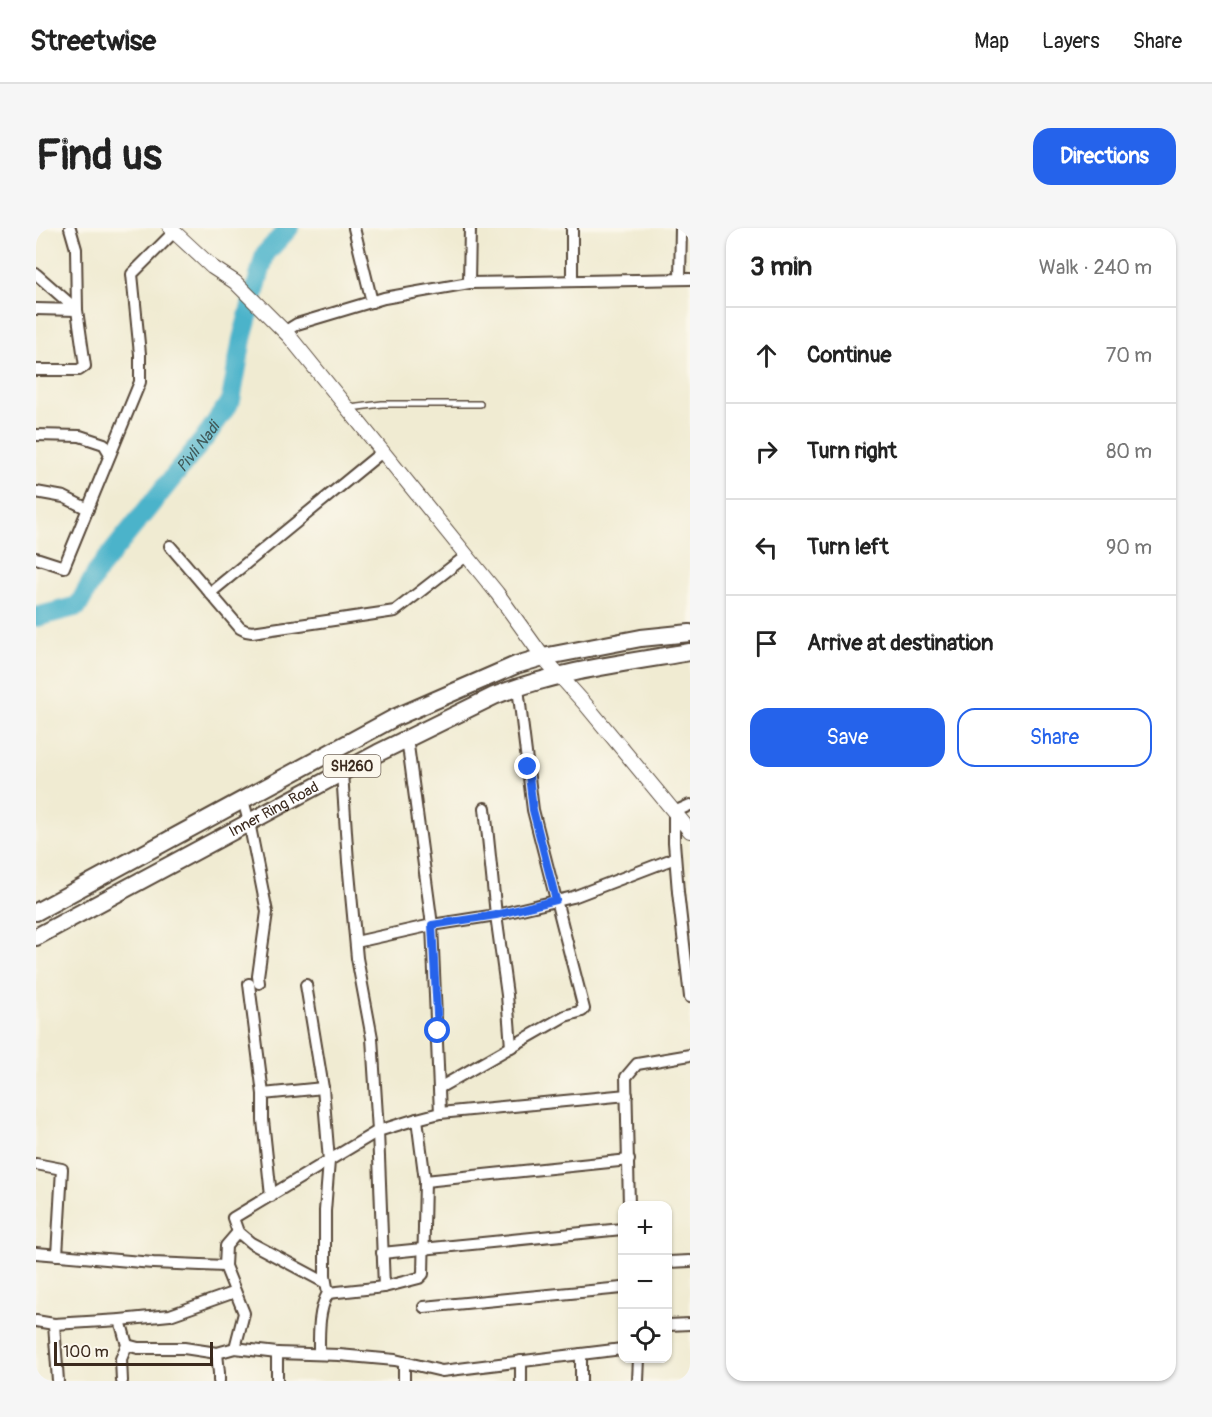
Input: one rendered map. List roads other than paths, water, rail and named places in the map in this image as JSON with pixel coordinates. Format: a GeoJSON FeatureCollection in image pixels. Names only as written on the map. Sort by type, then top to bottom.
{"type":"FeatureCollection","features":[{"type":"Feature","properties":{"kind":"highway","name":"Inner Ring Road"},"geometry":{"type":"LineString","coordinates":[[36,912],[394,718],[516,664],[641,638],[690,633]]}},
{"type":"Feature","properties":{"kind":"highway","name":"Inner Ring Road"},"geometry":{"type":"LineString","coordinates":[[36,937],[342,772],[494,696],[580,671],[690,652]]}},
{"type":"Feature","properties":{"kind":"street"},"geometry":{"type":"LineString","coordinates":[[36,370],[79,370],[85,366],[77,310],[76,249],[70,228]]}},
{"type":"Feature","properties":{"kind":"street"},"geometry":{"type":"LineString","coordinates":[[354,228],[372,302]]}},
{"type":"Feature","properties":{"kind":"street"},"geometry":{"type":"LineString","coordinates":[[469,283],[470,228]]}},
{"type":"Feature","properties":{"kind":"street"},"geometry":{"type":"LineString","coordinates":[[572,228],[572,281]]}},
{"type":"Feature","properties":{"kind":"street"},"geometry":{"type":"LineString","coordinates":[[284,332],[297,324],[384,298],[469,283],[685,279],[681,228]]}},
{"type":"Feature","properties":{"kind":"street"},"geometry":{"type":"LineString","coordinates":[[36,558],[64,567],[88,509],[109,447],[140,382],[140,354],[132,274],[172,230],[212,267],[235,282],[284,332],[497,593],[543,657],[690,831]]}},
{"type":"Feature","properties":{"kind":"street"},"geometry":{"type":"LineString","coordinates":[[36,274],[77,310]]}},
{"type":"Feature","properties":{"kind":"street"},"geometry":{"type":"LineString","coordinates":[[36,309],[77,310]]}},
{"type":"Feature","properties":{"kind":"street"},"geometry":{"type":"LineString","coordinates":[[36,435],[80,436],[109,447]]}},
{"type":"Feature","properties":{"kind":"street"},"geometry":{"type":"LineString","coordinates":[[210,593],[382,452]]}},
{"type":"Feature","properties":{"kind":"street"},"geometry":{"type":"LineString","coordinates":[[36,492],[64,497],[88,509]]}},
{"type":"Feature","properties":{"kind":"street"},"geometry":{"type":"LineString","coordinates":[[170,546],[240,628],[252,632],[395,610],[466,556]]}},
{"type":"Feature","properties":{"kind":"street"},"geometry":{"type":"LineString","coordinates":[[439,1088],[565,1016],[584,1009],[533,810],[518,688]]}},
{"type":"Feature","properties":{"kind":"street"},"geometry":{"type":"LineString","coordinates":[[407,738],[432,925],[440,1113]]}},
{"type":"Feature","properties":{"kind":"street"},"geometry":{"type":"LineString","coordinates":[[342,772],[357,958],[372,1038],[384,1287]]}},
{"type":"Feature","properties":{"kind":"street"},"geometry":{"type":"LineString","coordinates":[[243,800],[267,912],[258,976],[254,984],[263,1120],[271,1196]]}},
{"type":"Feature","properties":{"kind":"street"},"geometry":{"type":"LineString","coordinates":[[674,812],[689,804]]}},
{"type":"Feature","properties":{"kind":"street"},"geometry":{"type":"LineString","coordinates":[[485,808],[511,1047]]}},
{"type":"Feature","properties":{"kind":"street"},"geometry":{"type":"LineString","coordinates":[[674,812],[675,858],[690,997]]}},
{"type":"Feature","properties":{"kind":"street"},"geometry":{"type":"LineString","coordinates":[[356,942],[432,925],[496,915],[573,897],[675,858]]}},
{"type":"Feature","properties":{"kind":"street"},"geometry":{"type":"LineString","coordinates":[[306,985],[323,1088],[329,1161],[325,1211],[327,1288],[319,1324],[319,1354]]}},
{"type":"Feature","properties":{"kind":"street"},"geometry":{"type":"LineString","coordinates":[[629,1201],[626,1077],[637,1064],[690,1055]]}},
{"type":"Feature","properties":{"kind":"street"},"geometry":{"type":"LineString","coordinates":[[263,1094],[323,1088]]}},
{"type":"Feature","properties":{"kind":"street"},"geometry":{"type":"LineString","coordinates":[[417,1119],[425,1181],[423,1274],[419,1278],[384,1287],[327,1288],[251,1243],[238,1232],[233,1218],[378,1131],[417,1119],[440,1113],[627,1095]]}},
{"type":"Feature","properties":{"kind":"street"},"geometry":{"type":"LineString","coordinates":[[425,1181],[629,1160]]}},
{"type":"Feature","properties":{"kind":"street"},"geometry":{"type":"LineString","coordinates":[[36,1164],[62,1169],[57,1255]]}},
{"type":"Feature","properties":{"kind":"street"},"geometry":{"type":"LineString","coordinates":[[382,1253],[618,1229]]}},
{"type":"Feature","properties":{"kind":"street"},"geometry":{"type":"LineString","coordinates":[[235,1348],[244,1313],[225,1266],[226,1246],[238,1232]]}},
{"type":"Feature","properties":{"kind":"street"},"geometry":{"type":"LineString","coordinates":[[36,1253],[153,1263],[225,1266]]}},
{"type":"Feature","properties":{"kind":"street"},"geometry":{"type":"LineString","coordinates":[[672,1262],[690,1261]]}},
{"type":"Feature","properties":{"kind":"street"},"geometry":{"type":"LineString","coordinates":[[424,1307],[618,1288]]}},
{"type":"Feature","properties":{"kind":"street"},"geometry":{"type":"LineString","coordinates":[[36,1321],[54,1324],[170,1315],[235,1292]]}},
{"type":"Feature","properties":{"kind":"street"},"geometry":{"type":"LineString","coordinates":[[120,1320],[127,1346],[122,1359],[122,1381]]}},
{"type":"Feature","properties":{"kind":"street"},"geometry":{"type":"LineString","coordinates":[[54,1324],[58,1381]]}},
{"type":"Feature","properties":{"kind":"street"},"geometry":{"type":"LineString","coordinates":[[672,1325],[690,1324]]}},
{"type":"Feature","properties":{"kind":"street"},"geometry":{"type":"LineString","coordinates":[[127,1346],[184,1348],[217,1353],[235,1348],[277,1353],[384,1359],[442,1371],[618,1349]]}},
{"type":"Feature","properties":{"kind":"street"},"geometry":{"type":"LineString","coordinates":[[217,1353],[219,1381]]}},
{"type":"Feature","properties":{"kind":"street"},"geometry":{"type":"LineString","coordinates":[[277,1353],[277,1381]]}},
{"type":"Feature","properties":{"kind":"street"},"geometry":{"type":"LineString","coordinates":[[581,1354],[581,1381]]}},
{"type":"Feature","properties":{"kind":"street"},"geometry":{"type":"LineString","coordinates":[[521,1361],[521,1381]]}},
{"type":"Feature","properties":{"kind":"street"},"geometry":{"type":"LineString","coordinates":[[404,1362],[404,1381]]}},
{"type":"Feature","properties":{"kind":"street"},"geometry":{"type":"LineString","coordinates":[[638,1381],[639,1363]]}},
{"type":"Feature","properties":{"kind":"street"},"geometry":{"type":"LineString","coordinates":[[462,1369],[462,1381]]}},
{"type":"Feature","properties":{"kind":"lane"},"geometry":{"type":"LineString","coordinates":[[347,408],[382,404],[480,404]]}},
{"type":"Feature","properties":{"kind":"waterway","name":"Pivli Nadi"},"geometry":{"type":"LineString","coordinates":[[36,617],[78,606],[98,570],[207,435],[231,400],[242,339],[265,254],[289,228]]}}]}
